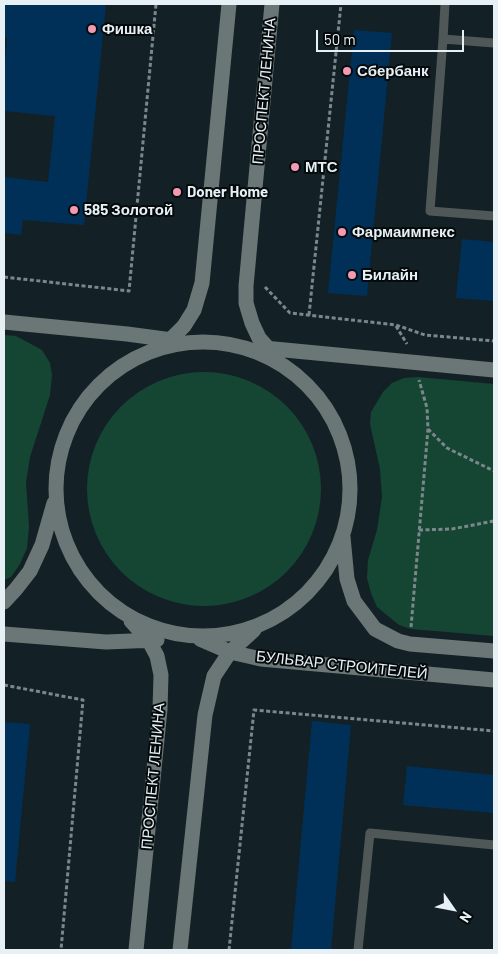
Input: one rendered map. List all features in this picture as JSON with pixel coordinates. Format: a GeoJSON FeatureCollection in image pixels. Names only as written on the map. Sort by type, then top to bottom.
{"type":"FeatureCollection","features":[{"type":"Feature","properties":{"kind":"main road"},"geometry":{"type":"LineString","coordinates":[[189,636],[144,624],[123,613],[107,602],[80,570],[69,551],[59,525],[55,499],[56,473],[60,454],[72,421],[102,379],[124,363],[170,340],[184,326],[194,310],[202,283],[228,4]]}},
{"type":"Feature","properties":{"kind":"main road","name":"ПРОСПЕКТ ЛЕНИНА"},"geometry":{"type":"LineString","coordinates":[[272,4],[246,303],[259,338],[267,349],[291,372]]}},
{"type":"Feature","properties":{"kind":"main road"},"geometry":{"type":"LineString","coordinates":[[4,322],[193,344]]}},
{"type":"Feature","properties":{"kind":"main road"},"geometry":{"type":"LineString","coordinates":[[146,353],[193,344],[209,343],[494,370]]}},
{"type":"Feature","properties":{"kind":"main road"},"geometry":{"type":"LineString","coordinates":[[180,950],[205,715],[214,676],[230,652],[261,625],[301,599],[327,567],[343,538],[349,516],[352,493],[350,468],[344,445],[336,424],[325,406],[291,372],[260,354],[237,346]]}},
{"type":"Feature","properties":{"kind":"main road"},"geometry":{"type":"LineString","coordinates":[[4,602],[30,571],[42,545],[55,499]]}},
{"type":"Feature","properties":{"kind":"main road","name":"БУЛЬВАР СТРОИТЕЛЕЙ"},"geometry":{"type":"LineString","coordinates":[[343,538],[347,579],[354,601],[365,618],[376,629],[398,641],[410,644],[494,651]]}},
{"type":"Feature","properties":{"kind":"main road","name":"ПРОСПЕКТ ЛЕНИНА"},"geometry":{"type":"LineString","coordinates":[[123,613],[149,641],[157,656],[161,675],[160,710],[136,950]]}},
{"type":"Feature","properties":{"kind":"main road"},"geometry":{"type":"LineString","coordinates":[[4,634],[106,642],[149,641],[189,636],[217,636],[261,625]]}},
{"type":"Feature","properties":{"kind":"main road","name":"БУЛЬВАР СТРОИТЕЛЕЙ"},"geometry":{"type":"LineString","coordinates":[[189,636],[230,652],[261,659],[494,680]]}},
{"type":"Feature","properties":{"kind":"lane"},"geometry":{"type":"LineString","coordinates":[[445,4],[430,211],[494,216]]}},
{"type":"Feature","properties":{"kind":"lane"},"geometry":{"type":"LineString","coordinates":[[443,38],[494,43]]}},
{"type":"Feature","properties":{"kind":"lane"},"geometry":{"type":"LineString","coordinates":[[358,950],[370,833],[494,845]]}},
{"type":"Feature","properties":{"kind":"path"},"geometry":{"type":"LineString","coordinates":[[4,278],[129,291],[156,4]]}},
{"type":"Feature","properties":{"kind":"path"},"geometry":{"type":"LineString","coordinates":[[310,315],[342,4]]}},
{"type":"Feature","properties":{"kind":"path"},"geometry":{"type":"LineString","coordinates":[[265,287],[290,313],[396,325],[424,335],[494,342]]}},
{"type":"Feature","properties":{"kind":"path"},"geometry":{"type":"LineString","coordinates":[[396,325],[410,349]]}},
{"type":"Feature","properties":{"kind":"path"},"geometry":{"type":"LineString","coordinates":[[411,629],[428,429],[427,408],[418,377]]}},
{"type":"Feature","properties":{"kind":"path"},"geometry":{"type":"LineString","coordinates":[[428,429],[447,448],[494,471]]}},
{"type":"Feature","properties":{"kind":"path"},"geometry":{"type":"LineString","coordinates":[[419,530],[452,529],[494,521]]}},
{"type":"Feature","properties":{"kind":"path"},"geometry":{"type":"LineString","coordinates":[[4,685],[83,700],[61,950]]}},
{"type":"Feature","properties":{"kind":"path"},"geometry":{"type":"LineString","coordinates":[[229,950],[254,710],[494,731]]}},
{"type":"Feature","properties":{"kind":"green space"},"geometry":{"type":"Polygon","coordinates":[[[4,335],[16,336],[42,350],[50,363],[52,375],[50,395],[30,457],[26,482],[29,527],[27,548],[20,564],[11,577],[4,580],[4,335]]]}},
{"type":"Feature","properties":{"kind":"green space"},"geometry":{"type":"Polygon","coordinates":[[[204,372],[238,377],[249,381],[269,392],[294,415],[312,444],[316,455],[321,489],[316,523],[312,534],[301,554],[278,579],[249,597],[238,601],[204,606],[170,601],[159,597],[139,586],[114,563],[96,534],[92,523],[87,489],[92,455],[96,444],[107,424],[130,399],[159,381],[170,377],[204,372]]]}},
{"type":"Feature","properties":{"kind":"green space"},"geometry":{"type":"Polygon","coordinates":[[[418,377],[494,384],[494,636],[411,629],[399,625],[377,607],[371,593],[367,578],[368,560],[377,530],[382,497],[380,469],[370,424],[371,412],[383,392],[392,383],[404,378],[418,377]]]}},
{"type":"Feature","properties":{"kind":"building"},"geometry":{"type":"Polygon","coordinates":[[[4,4],[106,4],[84,225],[23,220],[21,235],[4,233],[4,177],[48,182],[55,116],[4,111],[7,37],[4,37],[4,4]]]}},
{"type":"Feature","properties":{"kind":"building"},"geometry":{"type":"Polygon","coordinates":[[[354,30],[392,33],[367,296],[328,293],[354,30]]]}},
{"type":"Feature","properties":{"kind":"building"},"geometry":{"type":"Polygon","coordinates":[[[462,239],[494,242],[494,301],[456,298],[462,239]]]}},
{"type":"Feature","properties":{"kind":"building"},"geometry":{"type":"Polygon","coordinates":[[[312,721],[351,725],[331,950],[291,950],[312,721]]]}},
{"type":"Feature","properties":{"kind":"building"},"geometry":{"type":"Polygon","coordinates":[[[4,722],[30,724],[15,882],[4,881],[4,722]]]}},
{"type":"Feature","properties":{"kind":"building"},"geometry":{"type":"Polygon","coordinates":[[[407,766],[494,775],[494,813],[403,805],[407,766]]]}},
{"type":"Feature","properties":{"kind":"place","name":"Фишка"},"geometry":{"type":"Point","coordinates":[92,29]}},
{"type":"Feature","properties":{"kind":"place","name":"Сбербанк"},"geometry":{"type":"Point","coordinates":[347,71]}},
{"type":"Feature","properties":{"kind":"place","name":"МТС"},"geometry":{"type":"Point","coordinates":[295,167]}},
{"type":"Feature","properties":{"kind":"place","name":"Doner Home"},"geometry":{"type":"Point","coordinates":[177,192]}},
{"type":"Feature","properties":{"kind":"place","name":"585 Золотой"},"geometry":{"type":"Point","coordinates":[74,210]}},
{"type":"Feature","properties":{"kind":"place","name":"Фармаимпекс"},"geometry":{"type":"Point","coordinates":[342,232]}},
{"type":"Feature","properties":{"kind":"place","name":"Билайн"},"geometry":{"type":"Point","coordinates":[352,275]}}]}
